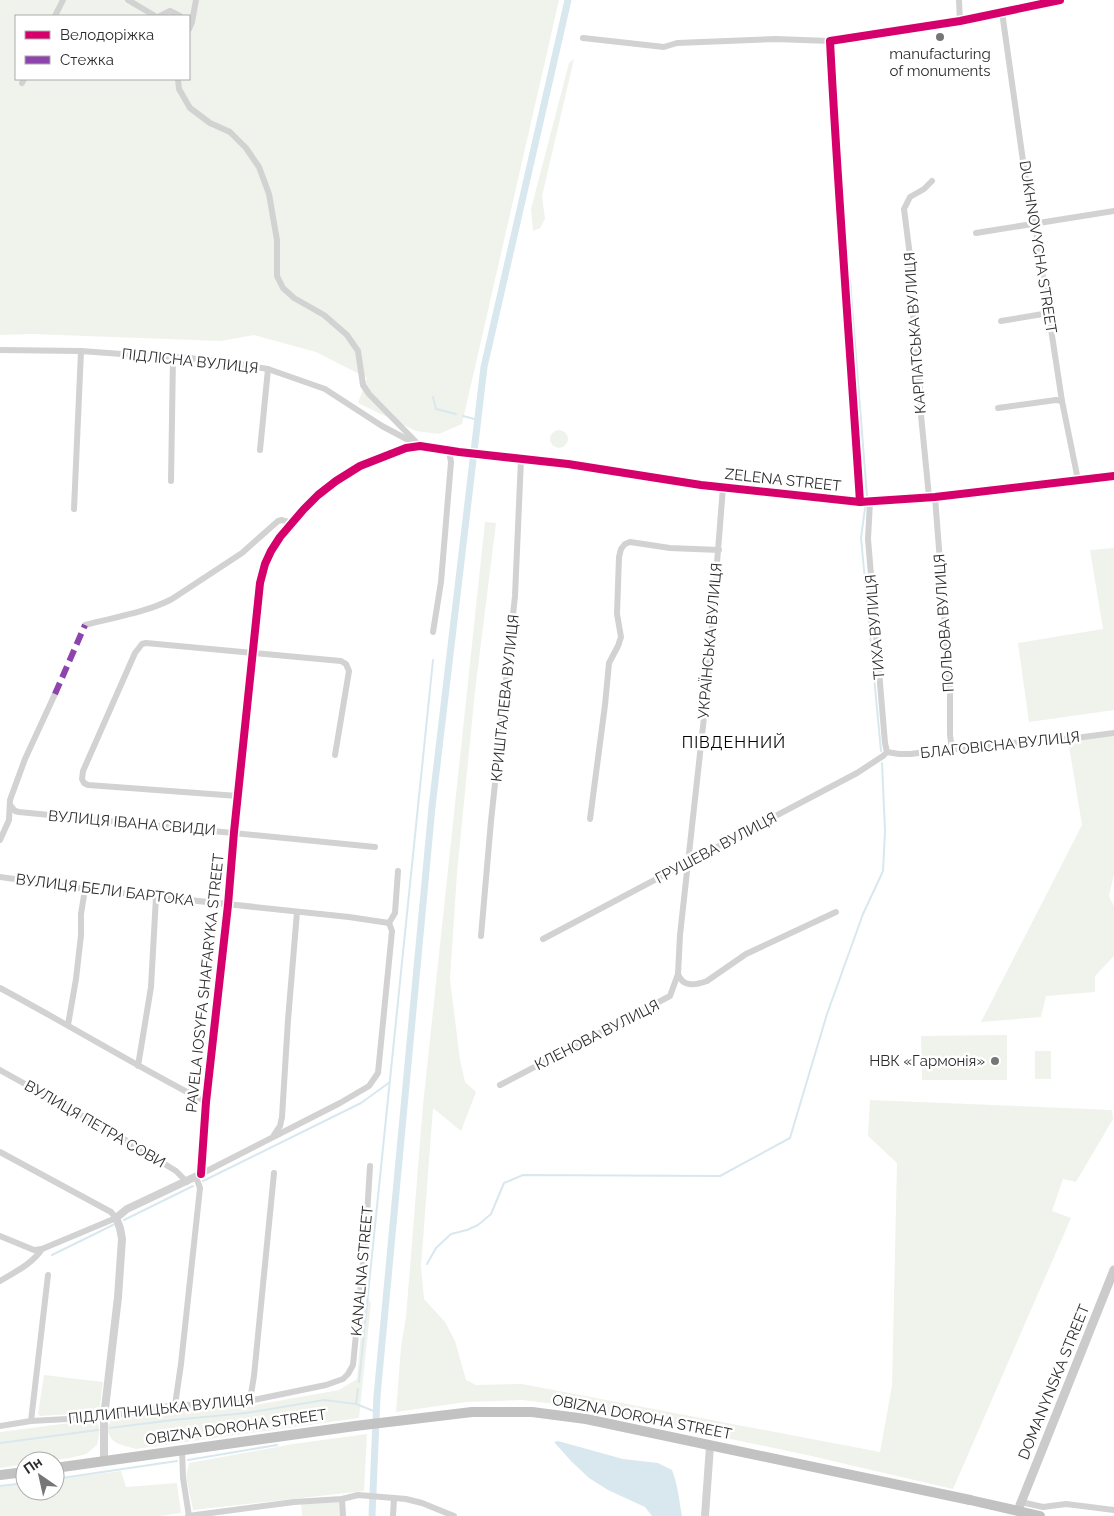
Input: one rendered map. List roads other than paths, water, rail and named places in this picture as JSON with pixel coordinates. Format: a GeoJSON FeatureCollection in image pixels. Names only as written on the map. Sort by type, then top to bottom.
{"type":"FeatureCollection","features":[{"type":"Feature","properties":{"kind":"highway","name":"OBIZNA DOROHA STREET"},"geometry":{"type":"LineString","coordinates":[[65,1467],[182,1449],[472,1412],[532,1412],[586,1419],[1040,1516]]}},
{"type":"Feature","properties":{"kind":"highway"},"geometry":{"type":"LineString","coordinates":[[0,1475],[15,1473]]}},
{"type":"Feature","properties":{"kind":"main road","name":"DOMANYNSKA STREET"},"geometry":{"type":"LineString","coordinates":[[1021,1503],[1114,1270]]}},
{"type":"Feature","properties":{"kind":"street"},"geometry":{"type":"LineString","coordinates":[[56,15],[63,0]]}},
{"type":"Feature","properties":{"kind":"street"},"geometry":{"type":"LineString","coordinates":[[128,0],[153,15]]}},
{"type":"Feature","properties":{"kind":"street"},"geometry":{"type":"LineString","coordinates":[[190,21],[196,0]]}},
{"type":"Feature","properties":{"kind":"street"},"geometry":{"type":"LineString","coordinates":[[959,0],[960,20]]}},
{"type":"Feature","properties":{"kind":"street"},"geometry":{"type":"LineString","coordinates":[[583,38],[664,47],[677,43],[775,39],[830,41],[960,20],[1060,0]]}},
{"type":"Feature","properties":{"kind":"street"},"geometry":{"type":"LineString","coordinates":[[162,15],[170,11],[178,15]]}},
{"type":"Feature","properties":{"kind":"street","name":"DUKHNOVYCHA STREET"},"geometry":{"type":"LineString","coordinates":[[1002,12],[1024,168],[1062,401],[1078,480]]}},
{"type":"Feature","properties":{"kind":"street"},"geometry":{"type":"LineString","coordinates":[[830,41],[839,214],[860,502]]}},
{"type":"Feature","properties":{"kind":"street"},"geometry":{"type":"LineString","coordinates":[[178,80],[179,89],[190,108],[210,123],[230,132],[246,148],[260,167],[269,194],[277,240],[277,276],[283,288],[294,298],[324,315],[347,335],[358,351],[363,384],[369,394],[420,446]]}},
{"type":"Feature","properties":{"kind":"street","name":"КАРПАТСЬКА ВУЛИЦЯ"},"geometry":{"type":"LineString","coordinates":[[932,181],[924,189],[910,197],[904,209],[910,256],[910,283],[917,349],[920,415],[932,497]]}},
{"type":"Feature","properties":{"kind":"street"},"geometry":{"type":"LineString","coordinates":[[976,233],[1114,211]]}},
{"type":"Feature","properties":{"kind":"street"},"geometry":{"type":"LineString","coordinates":[[1001,321],[1049,313]]}},
{"type":"Feature","properties":{"kind":"street","name":"ПІДЛІСНА ВУЛИЦЯ"},"geometry":{"type":"LineString","coordinates":[[0,350],[81,351],[173,357],[268,369],[325,390],[382,426],[420,446]]}},
{"type":"Feature","properties":{"kind":"street"},"geometry":{"type":"LineString","coordinates":[[74,510],[81,351]]}},
{"type":"Feature","properties":{"kind":"street"},"geometry":{"type":"LineString","coordinates":[[171,481],[173,357]]}},
{"type":"Feature","properties":{"kind":"street"},"geometry":{"type":"LineString","coordinates":[[260,450],[268,369]]}},
{"type":"Feature","properties":{"kind":"street"},"geometry":{"type":"LineString","coordinates":[[998,408],[1056,400],[1062,401]]}},
{"type":"Feature","properties":{"kind":"street","name":"ZELENA STREET"},"geometry":{"type":"LineString","coordinates":[[420,446],[568,464],[669,480],[860,502],[932,497],[1114,476]]}},
{"type":"Feature","properties":{"kind":"street","name":"PAVELA IOSYFA SHAFARYKA STREET"},"geometry":{"type":"LineString","coordinates":[[175,1405],[200,1188],[198,1176],[228,905],[260,583],[271,551],[292,522],[318,495],[350,471],[391,453],[420,446]]}},
{"type":"Feature","properties":{"kind":"street"},"geometry":{"type":"LineString","coordinates":[[433,632],[441,582],[451,462],[449,451]]}},
{"type":"Feature","properties":{"kind":"street","name":"КРИШТАЛЕВА ВУЛИЦЯ"},"geometry":{"type":"LineString","coordinates":[[481,936],[515,596],[521,459]]}},
{"type":"Feature","properties":{"kind":"street","name":"УКРАЇНСЬКА ВУЛИЦЯ"},"geometry":{"type":"LineString","coordinates":[[678,974],[680,935],[707,690],[724,487]]}},
{"type":"Feature","properties":{"kind":"street","name":"ПОЛЬОВА ВУЛИЦЯ"},"geometry":{"type":"LineString","coordinates":[[932,497],[950,691],[950,735],[952,748]]}},
{"type":"Feature","properties":{"kind":"street","name":"ТИХА ВУЛИЦЯ"},"geometry":{"type":"LineString","coordinates":[[870,502],[868,539],[887,752]]}},
{"type":"Feature","properties":{"kind":"street"},"geometry":{"type":"LineString","coordinates":[[85,625],[162,604],[242,553],[278,521],[292,522]]}},
{"type":"Feature","properties":{"kind":"street"},"geometry":{"type":"LineString","coordinates":[[590,819],[609,663],[621,637],[618,614],[618,572],[621,550],[625,544],[630,542],[670,548],[706,551],[719,550]]}},
{"type":"Feature","properties":{"kind":"street"},"geometry":{"type":"LineString","coordinates":[[238,796],[88,785],[82,780],[82,776],[135,653],[142,644],[341,661],[346,664],[348,671],[335,755]]}},
{"type":"Feature","properties":{"kind":"street"},"geometry":{"type":"LineString","coordinates":[[0,840],[9,820],[10,800],[25,759],[55,694]]}},
{"type":"Feature","properties":{"kind":"street","name":"БЛАГОВІСНА ВУЛИЦЯ"},"geometry":{"type":"LineString","coordinates":[[887,752],[912,754],[952,748],[980,748],[1114,733]]}},
{"type":"Feature","properties":{"kind":"street","name":"ГРУШЕВА ВУЛИЦЯ"},"geometry":{"type":"LineString","coordinates":[[543,939],[857,774],[887,752]]}},
{"type":"Feature","properties":{"kind":"street","name":"ВУЛИЦЯ ІВАНА СВИДИ"},"geometry":{"type":"LineString","coordinates":[[11,806],[15,811],[19,812],[375,847]]}},
{"type":"Feature","properties":{"kind":"street"},"geometry":{"type":"LineString","coordinates":[[0,1236],[34,1250],[42,1249],[116,1218],[127,1209],[187,1182],[340,1103],[368,1086],[378,1073],[392,931],[389,923],[395,913],[398,871]]}},
{"type":"Feature","properties":{"kind":"street","name":"ВУЛИЦЯ БЕЛИ БАРТОКА"},"geometry":{"type":"LineString","coordinates":[[0,878],[389,923]]}},
{"type":"Feature","properties":{"kind":"street"},"geometry":{"type":"LineString","coordinates":[[68,1025],[77,970],[81,914],[85,889]]}},
{"type":"Feature","properties":{"kind":"street"},"geometry":{"type":"LineString","coordinates":[[138,1066],[151,987],[156,897]]}},
{"type":"Feature","properties":{"kind":"street"},"geometry":{"type":"LineString","coordinates":[[273,1136],[280,1126],[282,1118],[297,912]]}},
{"type":"Feature","properties":{"kind":"street"},"geometry":{"type":"LineString","coordinates":[[678,974],[683,982],[690,985],[701,983],[746,954],[836,912]]}},
{"type":"Feature","properties":{"kind":"street","name":"КЛЕНОВА ВУЛИЦЯ"},"geometry":{"type":"LineString","coordinates":[[500,1085],[670,996],[678,974]]}},
{"type":"Feature","properties":{"kind":"street"},"geometry":{"type":"LineString","coordinates":[[0,988],[206,1102]]}},
{"type":"Feature","properties":{"kind":"street","name":"ВУЛИЦЯ ПЕТРА СОВИ"},"geometry":{"type":"LineString","coordinates":[[0,1070],[124,1139],[180,1173],[187,1182]]}},
{"type":"Feature","properties":{"kind":"street"},"geometry":{"type":"LineString","coordinates":[[0,1152],[111,1212],[120,1228],[122,1239],[118,1297],[104,1417],[104,1461]]}},
{"type":"Feature","properties":{"kind":"street","name":"KANALNA STREET"},"geometry":{"type":"LineString","coordinates":[[348,1374],[353,1365],[354,1357],[366,1232],[370,1166]]}},
{"type":"Feature","properties":{"kind":"street"},"geometry":{"type":"LineString","coordinates":[[250,1400],[274,1173]]}},
{"type":"Feature","properties":{"kind":"street"},"geometry":{"type":"LineString","coordinates":[[0,1281],[30,1262],[42,1249]]}},
{"type":"Feature","properties":{"kind":"street"},"geometry":{"type":"LineString","coordinates":[[31,1421],[48,1275]]}},
{"type":"Feature","properties":{"kind":"street","name":"ПІДЛИПНИЦЬКА ВУЛИЦЯ"},"geometry":{"type":"LineString","coordinates":[[0,1426],[31,1421],[104,1417],[175,1405],[234,1404],[326,1385],[342,1379],[348,1374]]}},
{"type":"Feature","properties":{"kind":"street"},"geometry":{"type":"LineString","coordinates":[[705,1516],[710,1446]]}},
{"type":"Feature","properties":{"kind":"street"},"geometry":{"type":"LineString","coordinates":[[182,1449],[183,1478],[189,1516],[294,1502],[342,1499],[358,1495],[406,1499],[422,1503],[454,1516]]}},
{"type":"Feature","properties":{"kind":"street"},"geometry":{"type":"LineString","coordinates":[[393,1516],[394,1498]]}},
{"type":"Feature","properties":{"kind":"street"},"geometry":{"type":"LineString","coordinates":[[342,1499],[343,1516]]}},
{"type":"Feature","properties":{"kind":"street"},"geometry":{"type":"LineString","coordinates":[[1021,1503],[1043,1506],[1066,1504],[1114,1510]]}},
{"type":"Feature","properties":{"kind":"waterway"},"geometry":{"type":"LineString","coordinates":[[372,1516],[377,1396],[432,807],[484,367],[568,0]]}},
{"type":"Feature","properties":{"kind":"waterway"},"geometry":{"type":"LineString","coordinates":[[850,280],[867,496]]}},
{"type":"Feature","properties":{"kind":"waterway"},"geometry":{"type":"LineString","coordinates":[[433,397],[436,409],[456,414]]}},
{"type":"Feature","properties":{"kind":"waterway"},"geometry":{"type":"LineString","coordinates":[[463,416],[478,420]]}},
{"type":"Feature","properties":{"kind":"waterway"},"geometry":{"type":"LineString","coordinates":[[865,508],[861,538],[881,751]]}},
{"type":"Feature","properties":{"kind":"waterway"},"geometry":{"type":"LineString","coordinates":[[359,1382],[433,660]]}},
{"type":"Feature","properties":{"kind":"waterway"},"geometry":{"type":"LineString","coordinates":[[427,1264],[436,1248],[451,1234],[478,1225],[491,1214],[504,1183],[523,1175],[720,1176],[790,1138],[827,1014],[863,914],[883,871],[885,831],[882,763]]}},
{"type":"Feature","properties":{"kind":"waterway"},"geometry":{"type":"LineString","coordinates":[[203,1181],[361,1103],[390,1082]]}},
{"type":"Feature","properties":{"kind":"waterway"},"geometry":{"type":"LineString","coordinates":[[124,1220],[193,1186]]}},
{"type":"Feature","properties":{"kind":"waterway"},"geometry":{"type":"LineString","coordinates":[[52,1255],[113,1225]]}},
{"type":"Feature","properties":{"kind":"waterway"},"geometry":{"type":"LineString","coordinates":[[356,1404],[358,1389]]}},
{"type":"Feature","properties":{"kind":"waterway"},"geometry":{"type":"LineString","coordinates":[[110,1428],[246,1413],[324,1400],[356,1404],[376,1412]]}},
{"type":"Feature","properties":{"kind":"waterway"},"geometry":{"type":"LineString","coordinates":[[0,1443],[98,1430]]}},
{"type":"Feature","properties":{"kind":"waterway"},"geometry":{"type":"LineString","coordinates":[[188,1460],[277,1445]]}},
{"type":"Feature","properties":{"kind":"waterway"},"geometry":{"type":"LineString","coordinates":[[65,1478],[177,1461]]}},
{"type":"Feature","properties":{"kind":"waterway"},"geometry":{"type":"LineString","coordinates":[[0,1486],[15,1484]]}},
{"type":"Feature","properties":{"kind":"place","name":"manufacturing of monuments"},"geometry":{"type":"Point","coordinates":[940,37]}},
{"type":"Feature","properties":{"kind":"place","name":"НВК «Гармонія»"},"geometry":{"type":"Point","coordinates":[995,1061]}},
{"type":"Feature","properties":{"kind":"district","name":"ПІВДЕННИЙ"},"geometry":{"type":"Point","coordinates":[734,742]}}]}
